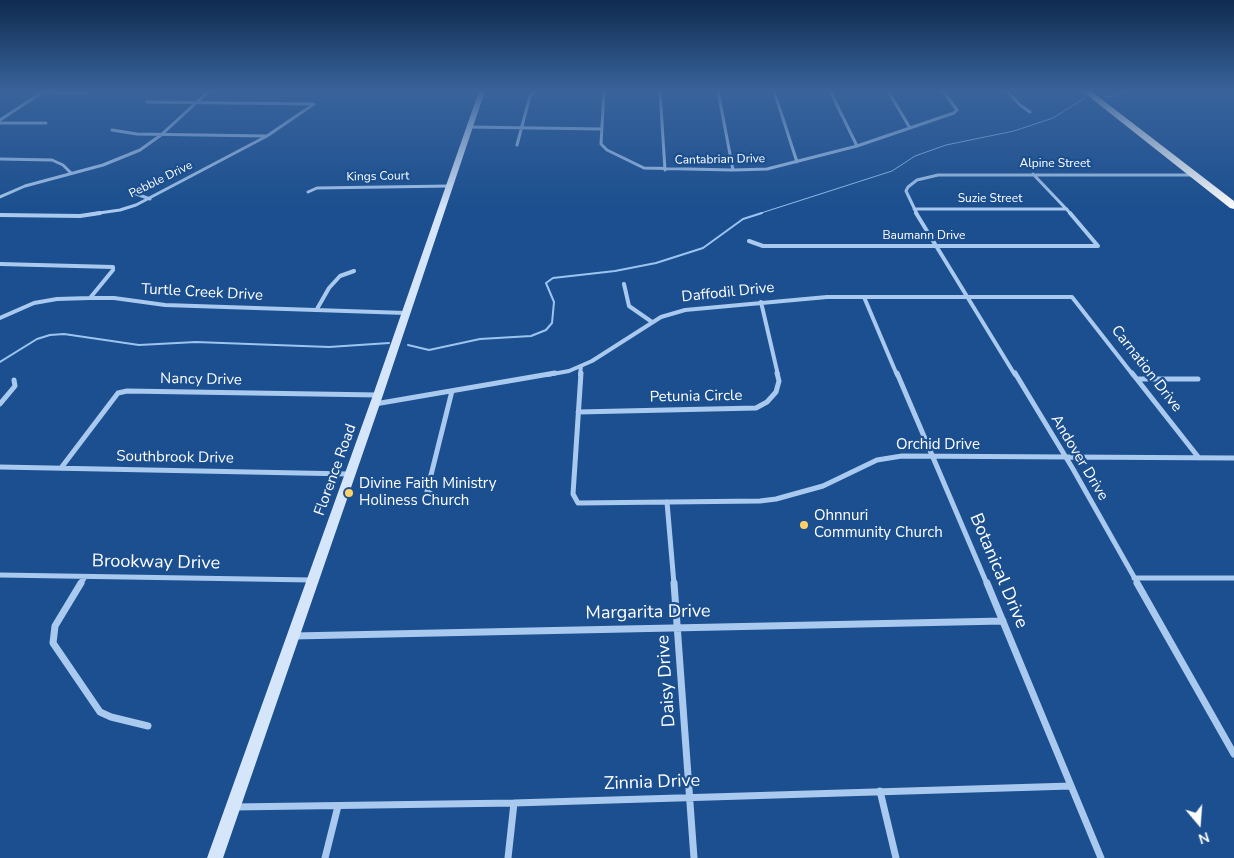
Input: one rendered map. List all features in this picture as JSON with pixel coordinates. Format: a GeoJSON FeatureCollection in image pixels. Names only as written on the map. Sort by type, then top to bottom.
{"type":"FeatureCollection","features":[{"type":"Feature","properties":{"kind":"highway"},"geometry":{"type":"LineString","coordinates":[[1137,131],[1234,206]]}},
{"type":"Feature","properties":{"kind":"street"},"geometry":{"type":"LineString","coordinates":[[118,131],[161,135],[266,136]]}},
{"type":"Feature","properties":{"kind":"street"},"geometry":{"type":"LineString","coordinates":[[0,197],[25,186],[130,155],[148,145],[165,131]]}},
{"type":"Feature","properties":{"kind":"street","name":"Pebble Drive"},"geometry":{"type":"LineString","coordinates":[[0,215],[80,216],[120,210],[150,199],[273,131]]}},
{"type":"Feature","properties":{"kind":"street","name":"Florence Road"},"geometry":{"type":"LineString","coordinates":[[215,858],[377,400],[468,131]]}},
{"type":"Feature","properties":{"kind":"street"},"geometry":{"type":"LineString","coordinates":[[517,145],[520,131]]}},
{"type":"Feature","properties":{"kind":"street","name":"Cantabrian Drive"},"geometry":{"type":"LineString","coordinates":[[602,131],[601,144],[606,150],[644,168],[665,170],[758,170],[857,146],[901,131]]}},
{"type":"Feature","properties":{"kind":"street"},"geometry":{"type":"LineString","coordinates":[[663,131],[665,170]]}},
{"type":"Feature","properties":{"kind":"street"},"geometry":{"type":"LineString","coordinates":[[725,131],[732,170]]}},
{"type":"Feature","properties":{"kind":"street"},"geometry":{"type":"LineString","coordinates":[[787,131],[797,162]]}},
{"type":"Feature","properties":{"kind":"street"},"geometry":{"type":"LineString","coordinates":[[850,131],[857,146]]}},
{"type":"Feature","properties":{"kind":"street"},"geometry":{"type":"LineString","coordinates":[[0,159],[52,160],[63,165],[71,173]]}},
{"type":"Feature","properties":{"kind":"street","name":"Alpine Street"},"geometry":{"type":"LineString","coordinates":[[916,180],[944,174],[1194,175]]}},
{"type":"Feature","properties":{"kind":"street"},"geometry":{"type":"LineString","coordinates":[[1033,174],[1067,209]]}},
{"type":"Feature","properties":{"kind":"street","name":"Andover Drive"},"geometry":{"type":"LineString","coordinates":[[916,180],[906,189],[914,209],[1065,458],[1234,754]]}},
{"type":"Feature","properties":{"kind":"street","name":"Kings Court"},"geometry":{"type":"LineString","coordinates":[[308,192],[317,188],[449,186]]}},
{"type":"Feature","properties":{"kind":"street"},"geometry":{"type":"LineString","coordinates":[[131,192],[150,199]]}},
{"type":"Feature","properties":{"kind":"street","name":"Suzie Street"},"geometry":{"type":"LineString","coordinates":[[914,209],[1067,209]]}},
{"type":"Feature","properties":{"kind":"street","name":"Baumann Drive"},"geometry":{"type":"LineString","coordinates":[[749,241],[764,246],[1098,246],[1067,209]]}},
{"type":"Feature","properties":{"kind":"street"},"geometry":{"type":"LineString","coordinates":[[0,264],[113,267],[113,270],[90,298]]}},
{"type":"Feature","properties":{"kind":"street"},"geometry":{"type":"LineString","coordinates":[[317,310],[329,288],[340,276],[354,271]]}},
{"type":"Feature","properties":{"kind":"street"},"geometry":{"type":"LineString","coordinates":[[624,284],[630,306],[652,322]]}},
{"type":"Feature","properties":{"kind":"street","name":"Daffodil Drive"},"geometry":{"type":"LineString","coordinates":[[377,400],[452,391],[569,371],[581,366],[652,322],[668,314],[685,310],[827,297],[1072,297]]}},
{"type":"Feature","properties":{"kind":"street","name":"Botanical Drive"},"geometry":{"type":"LineString","coordinates":[[864,297],[934,457],[1101,858]]}},
{"type":"Feature","properties":{"kind":"street","name":"Carnation Drive"},"geometry":{"type":"LineString","coordinates":[[1072,297],[1199,458]]}},
{"type":"Feature","properties":{"kind":"street","name":"Turtle Creek Drive"},"geometry":{"type":"LineString","coordinates":[[0,318],[34,303],[57,299],[90,298],[114,298],[164,304],[406,312]]}},
{"type":"Feature","properties":{"kind":"street","name":"Petunia Circle"},"geometry":{"type":"LineString","coordinates":[[578,412],[745,409],[756,408],[767,402],[776,392],[779,381],[761,302]]}},
{"type":"Feature","properties":{"kind":"street","name":"Orchid Drive"},"geometry":{"type":"LineString","coordinates":[[581,366],[573,494],[578,503],[776,499],[823,486],[877,460],[902,456],[1234,458]]}},
{"type":"Feature","properties":{"kind":"street"},"geometry":{"type":"LineString","coordinates":[[1137,379],[1198,379]]}},
{"type":"Feature","properties":{"kind":"street"},"geometry":{"type":"LineString","coordinates":[[0,404],[15,386],[14,380]]}},
{"type":"Feature","properties":{"kind":"street","name":"Nancy Drive"},"geometry":{"type":"LineString","coordinates":[[61,468],[113,398],[118,393],[127,391],[377,400]]}},
{"type":"Feature","properties":{"kind":"street"},"geometry":{"type":"LineString","coordinates":[[441,500],[427,490],[452,391]]}},
{"type":"Feature","properties":{"kind":"street","name":"Southbrook Drive"},"geometry":{"type":"LineString","coordinates":[[0,467],[350,474]]}},
{"type":"Feature","properties":{"kind":"street","name":"Daisy Drive"},"geometry":{"type":"LineString","coordinates":[[667,502],[678,627],[694,858]]}},
{"type":"Feature","properties":{"kind":"street","name":"Brookway Drive"},"geometry":{"type":"LineString","coordinates":[[0,575],[312,580]]}},
{"type":"Feature","properties":{"kind":"street"},"geometry":{"type":"LineString","coordinates":[[85,577],[55,626],[53,643],[100,712],[111,718],[148,726]]}},
{"type":"Feature","properties":{"kind":"street"},"geometry":{"type":"LineString","coordinates":[[1134,578],[1234,578]]}},
{"type":"Feature","properties":{"kind":"street","name":"Margarita Drive"},"geometry":{"type":"LineString","coordinates":[[293,636],[1003,621]]}},
{"type":"Feature","properties":{"kind":"street","name":"Zinnia Drive"},"geometry":{"type":"LineString","coordinates":[[233,807],[514,803],[690,796],[1071,786]]}},
{"type":"Feature","properties":{"kind":"street"},"geometry":{"type":"LineString","coordinates":[[880,791],[896,858]]}},
{"type":"Feature","properties":{"kind":"street"},"geometry":{"type":"LineString","coordinates":[[508,858],[514,803]]}},
{"type":"Feature","properties":{"kind":"street"},"geometry":{"type":"LineString","coordinates":[[325,858],[338,806]]}},
{"type":"Feature","properties":{"kind":"waterway"},"geometry":{"type":"LineString","coordinates":[[758,214],[892,171],[915,156],[946,145],[1014,131]]}},
{"type":"Feature","properties":{"kind":"waterway"},"geometry":{"type":"LineString","coordinates":[[408,345],[429,350],[480,339],[531,336],[546,330],[552,323],[554,302],[546,283],[553,278],[615,271],[656,263],[703,248],[743,219],[762,213]]}},
{"type":"Feature","properties":{"kind":"waterway"},"geometry":{"type":"LineString","coordinates":[[0,362],[37,339],[50,335],[64,334],[139,345],[196,342],[329,347],[389,343]]}},
{"type":"Feature","properties":{"kind":"place","name":"Divine Faith Ministry Holiness Church"},"geometry":{"type":"Point","coordinates":[349,493]}},
{"type":"Feature","properties":{"kind":"place","name":"Ohnnuri Community Church"},"geometry":{"type":"Point","coordinates":[804,525]}}]}
